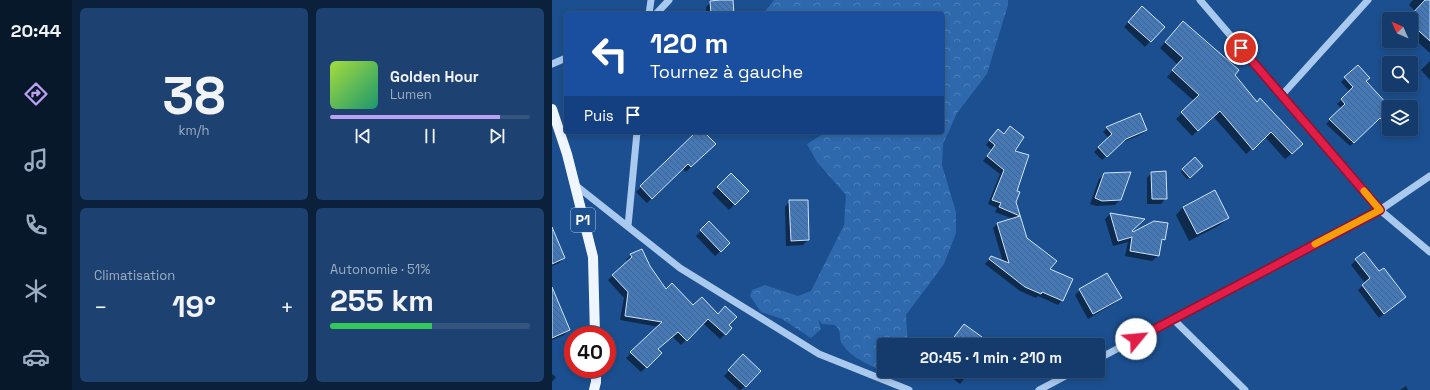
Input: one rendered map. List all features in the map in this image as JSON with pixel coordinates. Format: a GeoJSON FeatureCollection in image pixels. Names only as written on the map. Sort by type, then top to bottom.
{"type":"FeatureCollection","features":[{"type":"Feature","properties":{"kind":"main road","name":"P1"},"geometry":{"type":"LineString","coordinates":[[552,109],[567,154],[593,258],[595,326]]}},
{"type":"Feature","properties":{"kind":"main road"},"geometry":{"type":"LineString","coordinates":[[594,390],[596,378]]}},
{"type":"Feature","properties":{"kind":"street"},"geometry":{"type":"LineString","coordinates":[[649,12],[651,0]]}},
{"type":"Feature","properties":{"kind":"street"},"geometry":{"type":"LineString","coordinates":[[658,12],[669,0]]}},
{"type":"Feature","properties":{"kind":"street"},"geometry":{"type":"LineString","coordinates":[[1200,0],[1380,210],[1430,252]]}},
{"type":"Feature","properties":{"kind":"street"},"geometry":{"type":"LineString","coordinates":[[1282,95],[1368,0]]}},
{"type":"Feature","properties":{"kind":"street"},"geometry":{"type":"LineString","coordinates":[[552,64],[564,59]]}},
{"type":"Feature","properties":{"kind":"street"},"geometry":{"type":"LineString","coordinates":[[628,226],[637,134]]}},
{"type":"Feature","properties":{"kind":"street"},"geometry":{"type":"LineString","coordinates":[[1105,355],[1380,210],[1430,176]]}},
{"type":"Feature","properties":{"kind":"street"},"geometry":{"type":"LineString","coordinates":[[574,184],[680,268],[819,354],[907,390]]}},
{"type":"Feature","properties":{"kind":"street"},"geometry":{"type":"LineString","coordinates":[[1173,319],[1245,390]]}},
{"type":"Feature","properties":{"kind":"street"},"geometry":{"type":"LineString","coordinates":[[1039,390],[1062,378]]}},
{"type":"Feature","properties":{"kind":"green space"},"geometry":{"type":"Polygon","coordinates":[[[774,0],[1008,0],[1008,5],[987,74],[957,113],[943,144],[942,165],[956,212],[956,233],[944,264],[906,315],[908,338],[877,338],[877,368],[862,361],[847,350],[840,340],[840,333],[835,325],[822,324],[818,319],[821,329],[811,338],[782,319],[761,312],[750,296],[752,290],[765,285],[798,296],[811,291],[844,225],[846,195],[817,162],[807,144],[823,134],[944,134],[944,12],[765,12],[774,0]]]}},
{"type":"Feature","properties":{"kind":"building"},"geometry":{"type":"Polygon","coordinates":[[[733,0],[734,12],[711,12],[710,1],[733,0]]]}},
{"type":"Feature","properties":{"kind":"building"},"geometry":{"type":"Polygon","coordinates":[[[1425,0],[1430,0],[1430,41],[1418,30],[1418,12],[1414,12],[1425,0]]]}},
{"type":"Feature","properties":{"kind":"building"},"geometry":{"type":"Polygon","coordinates":[[[1142,6],[1165,27],[1151,42],[1128,22],[1142,6]]]}},
{"type":"Feature","properties":{"kind":"building"},"geometry":{"type":"Polygon","coordinates":[[[1183,21],[1239,70],[1235,75],[1257,102],[1260,98],[1303,144],[1292,154],[1271,132],[1253,150],[1220,111],[1198,131],[1181,112],[1199,95],[1172,70],[1183,58],[1165,42],[1183,21]]]}},
{"type":"Feature","properties":{"kind":"building"},"geometry":{"type":"Polygon","coordinates":[[[1358,65],[1370,78],[1366,81],[1384,100],[1382,100],[1382,118],[1380,118],[1354,143],[1329,119],[1345,104],[1341,99],[1353,87],[1344,77],[1358,65]]]}},
{"type":"Feature","properties":{"kind":"building"},"geometry":{"type":"Polygon","coordinates":[[[1140,113],[1147,130],[1126,139],[1107,157],[1098,147],[1112,134],[1106,127],[1140,113]]]}},
{"type":"Feature","properties":{"kind":"building"},"geometry":{"type":"Polygon","coordinates":[[[1010,126],[1024,137],[1015,151],[1029,155],[1017,191],[1020,192],[1016,202],[1027,238],[1057,261],[1050,269],[1073,279],[1063,301],[1025,287],[989,259],[991,256],[1009,263],[997,223],[1020,216],[999,207],[1001,203],[992,200],[1004,170],[987,156],[995,145],[989,140],[998,129],[1004,134],[1010,126]]]}},
{"type":"Feature","properties":{"kind":"building"},"geometry":{"type":"Polygon","coordinates":[[[694,134],[706,134],[716,144],[691,167],[688,164],[652,199],[640,186],[694,134]]]}},
{"type":"Feature","properties":{"kind":"building"},"geometry":{"type":"Polygon","coordinates":[[[1195,157],[1203,166],[1190,178],[1182,169],[1195,157]]]}},
{"type":"Feature","properties":{"kind":"building"},"geometry":{"type":"Polygon","coordinates":[[[1166,171],[1167,199],[1152,199],[1151,172],[1166,171]]]}},
{"type":"Feature","properties":{"kind":"building"},"geometry":{"type":"Polygon","coordinates":[[[1131,172],[1121,200],[1102,201],[1095,198],[1104,173],[1131,172]]]}},
{"type":"Feature","properties":{"kind":"building"},"geometry":{"type":"Polygon","coordinates":[[[731,173],[749,191],[735,205],[717,187],[731,173]]]}},
{"type":"Feature","properties":{"kind":"building"},"geometry":{"type":"Polygon","coordinates":[[[1215,190],[1229,218],[1197,234],[1183,207],[1215,190]]]}},
{"type":"Feature","properties":{"kind":"building"},"geometry":{"type":"Polygon","coordinates":[[[789,200],[808,200],[809,240],[791,241],[789,200]]]}},
{"type":"Feature","properties":{"kind":"building"},"geometry":{"type":"Polygon","coordinates":[[[1110,213],[1145,219],[1132,231],[1133,232],[1154,221],[1168,223],[1165,240],[1162,239],[1159,256],[1130,251],[1132,237],[1118,241],[1110,213]]]}},
{"type":"Feature","properties":{"kind":"building"},"geometry":{"type":"Polygon","coordinates":[[[709,221],[730,243],[721,252],[700,230],[709,221]]]}},
{"type":"Feature","properties":{"kind":"building"},"geometry":{"type":"Polygon","coordinates":[[[552,227],[565,258],[552,264],[552,227]]]}},
{"type":"Feature","properties":{"kind":"building"},"geometry":{"type":"Polygon","coordinates":[[[642,249],[650,266],[666,289],[672,283],[693,305],[702,297],[718,314],[725,306],[737,317],[729,325],[732,328],[726,335],[708,319],[687,341],[678,332],[658,349],[662,353],[647,368],[630,352],[662,322],[625,316],[628,292],[612,275],[632,257],[630,254],[642,249]]]}},
{"type":"Feature","properties":{"kind":"building"},"geometry":{"type":"Polygon","coordinates":[[[1364,252],[1379,271],[1384,268],[1406,297],[1384,314],[1362,285],[1370,278],[1355,259],[1364,252]]]}},
{"type":"Feature","properties":{"kind":"building"},"geometry":{"type":"Polygon","coordinates":[[[1107,273],[1122,298],[1093,314],[1079,289],[1107,273]]]}},
{"type":"Feature","properties":{"kind":"building"},"geometry":{"type":"Polygon","coordinates":[[[552,287],[568,326],[564,326],[564,333],[552,338],[552,287]]]}},
{"type":"Feature","properties":{"kind":"building"},"geometry":{"type":"Polygon","coordinates":[[[964,324],[983,338],[953,338],[964,324]]]}},
{"type":"Feature","properties":{"kind":"building"},"geometry":{"type":"Polygon","coordinates":[[[743,354],[761,371],[746,387],[728,370],[743,354]]]}},
{"type":"Feature","properties":{"kind":"slow traffic"},"geometry":{"type":"LineString","coordinates":[[1315,244],[1380,210],[1364,191]]}},
{"type":"Feature","properties":{"kind":"route"},"geometry":{"type":"LineString","coordinates":[[1136,339],[1380,210],[1241,48]]}}]}
